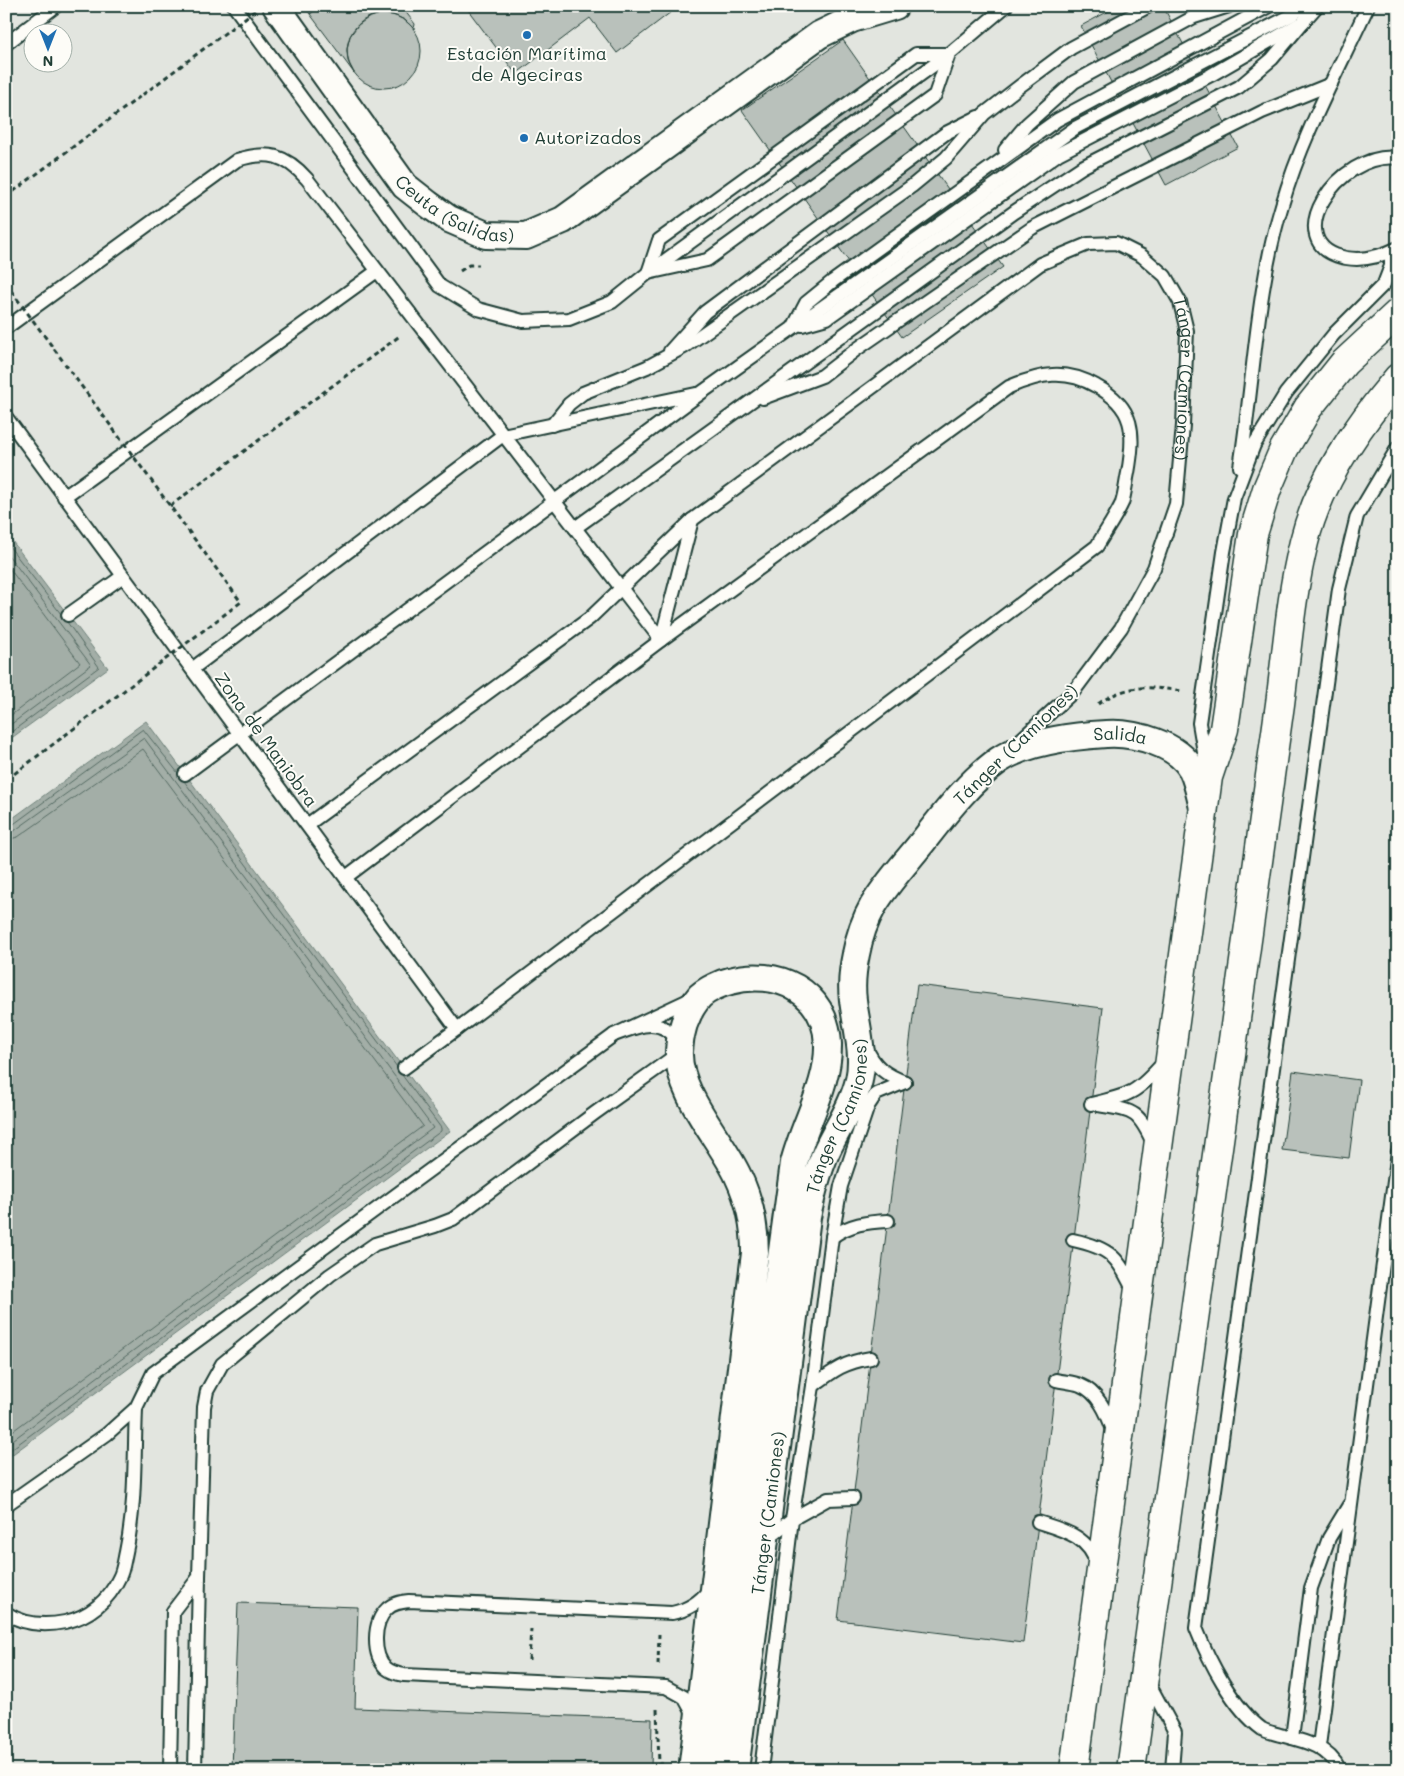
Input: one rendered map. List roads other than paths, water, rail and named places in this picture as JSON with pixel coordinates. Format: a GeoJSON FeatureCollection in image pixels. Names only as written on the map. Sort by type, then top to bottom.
{"type":"FeatureCollection","features":[{"type":"Feature","properties":{"kind":"main road"},"geometry":{"type":"LineString","coordinates":[[1074,1770],[1120,1447],[1208,777],[1224,729],[1253,534],[1270,481],[1284,449],[1308,408],[1344,363],[1398,313]]}},
{"type":"Feature","properties":{"kind":"main road"},"geometry":{"type":"LineString","coordinates":[[1132,1770],[1304,541],[1321,496],[1339,457],[1364,421],[1398,378]]}},
{"type":"Feature","properties":{"kind":"street","name":"Ceuta (Salidas)"},"geometry":{"type":"LineString","coordinates":[[276,6],[405,186],[449,219],[486,235],[518,236],[526,236],[563,220],[819,35],[852,19],[895,6]]}},
{"type":"Feature","properties":{"kind":"street","name":"Salida"},"geometry":{"type":"LineString","coordinates":[[1000,760],[1040,743],[1090,735],[1116,733],[1148,740],[1176,752],[1192,769],[1204,812]]}},
{"type":"Feature","properties":{"kind":"street","name":"Tánger (Camiones)"},"geometry":{"type":"LineString","coordinates":[[735,1770],[807,1217],[821,1165],[848,1112],[859,1079],[861,1058],[858,1026],[852,998],[853,976],[859,944],[872,908],[886,886],[945,814],[976,780],[1000,760]]}},
{"type":"Feature","properties":{"kind":"street"},"geometry":{"type":"LineString","coordinates":[[692,1770],[755,1253],[755,1230],[751,1207],[738,1175],[689,1091],[682,1075],[679,1048],[685,1022],[691,1008],[702,994],[721,983],[742,978],[764,976],[784,980],[801,989],[816,1004],[824,1022],[828,1042],[827,1070],[800,1137],[794,1162],[711,1770]]}},
{"type":"Feature","properties":{"kind":"lane"},"geometry":{"type":"LineString","coordinates":[[6,44],[56,6]]}},
{"type":"Feature","properties":{"kind":"lane"},"geometry":{"type":"LineString","coordinates":[[234,6],[440,286],[478,309],[523,321],[569,319],[612,302],[648,273],[949,54],[1007,7]]}},
{"type":"Feature","properties":{"kind":"lane"},"geometry":{"type":"LineString","coordinates":[[663,358],[706,312],[946,133],[984,114],[1071,48],[1149,6]]}},
{"type":"Feature","properties":{"kind":"lane"},"geometry":{"type":"LineString","coordinates":[[992,164],[1028,124],[1074,82],[1194,17],[1229,6]]}},
{"type":"Feature","properties":{"kind":"lane"},"geometry":{"type":"LineString","coordinates":[[792,328],[806,303],[992,164],[1072,111],[1269,6]]}},
{"type":"Feature","properties":{"kind":"lane"},"geometry":{"type":"LineString","coordinates":[[185,774],[701,393],[1075,128],[1304,6]]}},
{"type":"Feature","properties":{"kind":"lane"},"geometry":{"type":"LineString","coordinates":[[575,528],[1014,212],[1082,167],[1239,87],[1272,59],[1317,6]]}},
{"type":"Feature","properties":{"kind":"lane"},"geometry":{"type":"LineString","coordinates":[[1208,777],[1199,723],[1266,275],[1281,205],[1300,151],[1368,6]]}},
{"type":"Feature","properties":{"kind":"lane"},"geometry":{"type":"LineString","coordinates":[[792,328],[827,318],[1058,154],[1212,75],[1303,22]]}},
{"type":"Feature","properties":{"kind":"lane"},"geometry":{"type":"LineString","coordinates":[[648,273],[660,240],[916,54],[949,54]]}},
{"type":"Feature","properties":{"kind":"lane"},"geometry":{"type":"LineString","coordinates":[[648,273],[707,260],[936,96],[949,54]]}},
{"type":"Feature","properties":{"kind":"lane"},"geometry":{"type":"LineString","coordinates":[[752,401],[822,376],[857,349],[1032,228],[1262,112],[1332,84]]}},
{"type":"Feature","properties":{"kind":"lane"},"geometry":{"type":"LineString","coordinates":[[552,425],[569,404],[583,393],[684,347],[912,186],[946,158],[984,114]]}},
{"type":"Feature","properties":{"kind":"lane"},"geometry":{"type":"LineString","coordinates":[[6,328],[237,160],[252,155],[276,157],[296,168],[661,640]]}},
{"type":"Feature","properties":{"kind":"lane"},"geometry":{"type":"LineString","coordinates":[[1394,250],[1373,258],[1354,259],[1335,256],[1319,242],[1315,222],[1326,194],[1339,178],[1354,167],[1371,159],[1398,158]]}},
{"type":"Feature","properties":{"kind":"lane","name":"Tánger (Camiones)"},"geometry":{"type":"LineString","coordinates":[[307,825],[590,618],[692,520],[1040,264],[1088,244],[1116,243],[1142,256],[1165,276],[1180,302],[1187,330],[1183,425],[1176,504],[1154,568],[1121,628],[1074,691],[1000,760]]}},
{"type":"Feature","properties":{"kind":"lane"},"geometry":{"type":"LineString","coordinates":[[1234,498],[1254,445],[1286,393],[1334,334],[1384,284],[1391,266],[1394,250]]}},
{"type":"Feature","properties":{"kind":"lane"},"geometry":{"type":"LineString","coordinates":[[64,496],[377,271]]}},
{"type":"Feature","properties":{"kind":"lane"},"geometry":{"type":"LineString","coordinates":[[346,877],[661,640],[1009,387],[1033,377],[1059,374],[1085,380],[1108,392],[1121,405],[1130,421],[1133,438],[1122,501],[1097,546],[404,1068]]}},
{"type":"Feature","properties":{"kind":"lane"},"geometry":{"type":"LineString","coordinates":[[192,669],[504,435],[701,393]]}},
{"type":"Feature","properties":{"kind":"lane","name":"Zona de Maniobra"},"geometry":{"type":"LineString","coordinates":[[6,417],[458,1029]]}},
{"type":"Feature","properties":{"kind":"lane"},"geometry":{"type":"LineString","coordinates":[[1340,1770],[1336,1762],[1319,1746],[1264,1730],[1241,1710],[1202,1645],[1196,1628],[1339,589],[1357,516],[1398,446]]}},
{"type":"Feature","properties":{"kind":"lane"},"geometry":{"type":"LineString","coordinates":[[661,640],[692,520]]}},
{"type":"Feature","properties":{"kind":"lane"},"geometry":{"type":"LineString","coordinates":[[68,614],[123,576]]}},
{"type":"Feature","properties":{"kind":"lane"},"geometry":{"type":"LineString","coordinates":[[6,1505],[107,1434],[136,1408],[154,1373],[614,1035],[644,1019],[702,994]]}},
{"type":"Feature","properties":{"kind":"lane"},"geometry":{"type":"LineString","coordinates":[[194,1770],[204,1407],[207,1391],[222,1364],[330,1275],[375,1244],[453,1219],[679,1048],[672,1032],[654,1024],[638,1026],[614,1035]]}},
{"type":"Feature","properties":{"kind":"lane"},"geometry":{"type":"LineString","coordinates":[[761,1770],[792,1519],[813,1386],[840,1186],[868,1106],[876,1094],[905,1082],[890,1077],[878,1068],[869,1055],[858,1026]]}},
{"type":"Feature","properties":{"kind":"lane"},"geometry":{"type":"LineString","coordinates":[[1158,1152],[1142,1120],[1133,1112],[1091,1104],[1130,1094],[1147,1082],[1171,1055]]}},
{"type":"Feature","properties":{"kind":"lane"},"geometry":{"type":"LineString","coordinates":[[856,1138],[859,1079]]}},
{"type":"Feature","properties":{"kind":"lane"},"geometry":{"type":"LineString","coordinates":[[1319,1746],[1398,1151]]}},
{"type":"Feature","properties":{"kind":"lane"},"geometry":{"type":"LineString","coordinates":[[832,1237],[846,1227],[866,1222],[888,1221]]}},
{"type":"Feature","properties":{"kind":"lane"},"geometry":{"type":"LineString","coordinates":[[1074,1240],[1098,1246],[1123,1267],[1138,1301]]}},
{"type":"Feature","properties":{"kind":"lane"},"geometry":{"type":"LineString","coordinates":[[813,1386],[837,1368],[851,1361],[871,1358]]}},
{"type":"Feature","properties":{"kind":"lane"},"geometry":{"type":"LineString","coordinates":[[1056,1380],[1081,1385],[1089,1390],[1106,1409],[1120,1447]]}},
{"type":"Feature","properties":{"kind":"lane"},"geometry":{"type":"LineString","coordinates":[[6,1613],[29,1623],[52,1624],[74,1620],[93,1610],[109,1596],[120,1576],[131,1528],[136,1408]]}},
{"type":"Feature","properties":{"kind":"lane"},"geometry":{"type":"LineString","coordinates":[[766,1540],[792,1519],[828,1499],[853,1498]]}},
{"type":"Feature","properties":{"kind":"lane"},"geometry":{"type":"LineString","coordinates":[[1292,1738],[1311,1588],[1328,1538],[1352,1501]]}},
{"type":"Feature","properties":{"kind":"lane"},"geometry":{"type":"LineString","coordinates":[[1038,1522],[1071,1533],[1084,1541],[1095,1556],[1101,1579]]}},
{"type":"Feature","properties":{"kind":"lane"},"geometry":{"type":"LineString","coordinates":[[170,1770],[173,1611],[200,1577]]}},
{"type":"Feature","properties":{"kind":"lane"},"geometry":{"type":"LineString","coordinates":[[697,1731],[694,1715],[689,1704],[675,1690],[666,1687],[404,1676],[394,1673],[386,1668],[377,1650],[378,1626],[380,1617],[387,1608],[396,1603],[409,1601],[672,1613],[686,1610],[700,1601],[716,1577]]}},
{"type":"Feature","properties":{"kind":"lane"},"geometry":{"type":"LineString","coordinates":[[1144,1676],[1175,1732],[1172,1770]]}},
{"type":"Feature","properties":{"kind":"water"},"geometry":{"type":"Polygon","coordinates":[[[6,533],[108,668],[6,742],[6,533]]]}},
{"type":"Feature","properties":{"kind":"water"},"geometry":{"type":"Polygon","coordinates":[[[146,721],[450,1131],[6,1459],[6,823],[146,721]]]}},
{"type":"Feature","properties":{"kind":"place","name":"Estación Marítima de Algeciras"},"geometry":{"type":"Point","coordinates":[527,35]}},
{"type":"Feature","properties":{"kind":"place","name":"Autorizados"},"geometry":{"type":"Point","coordinates":[524,138]}}]}
